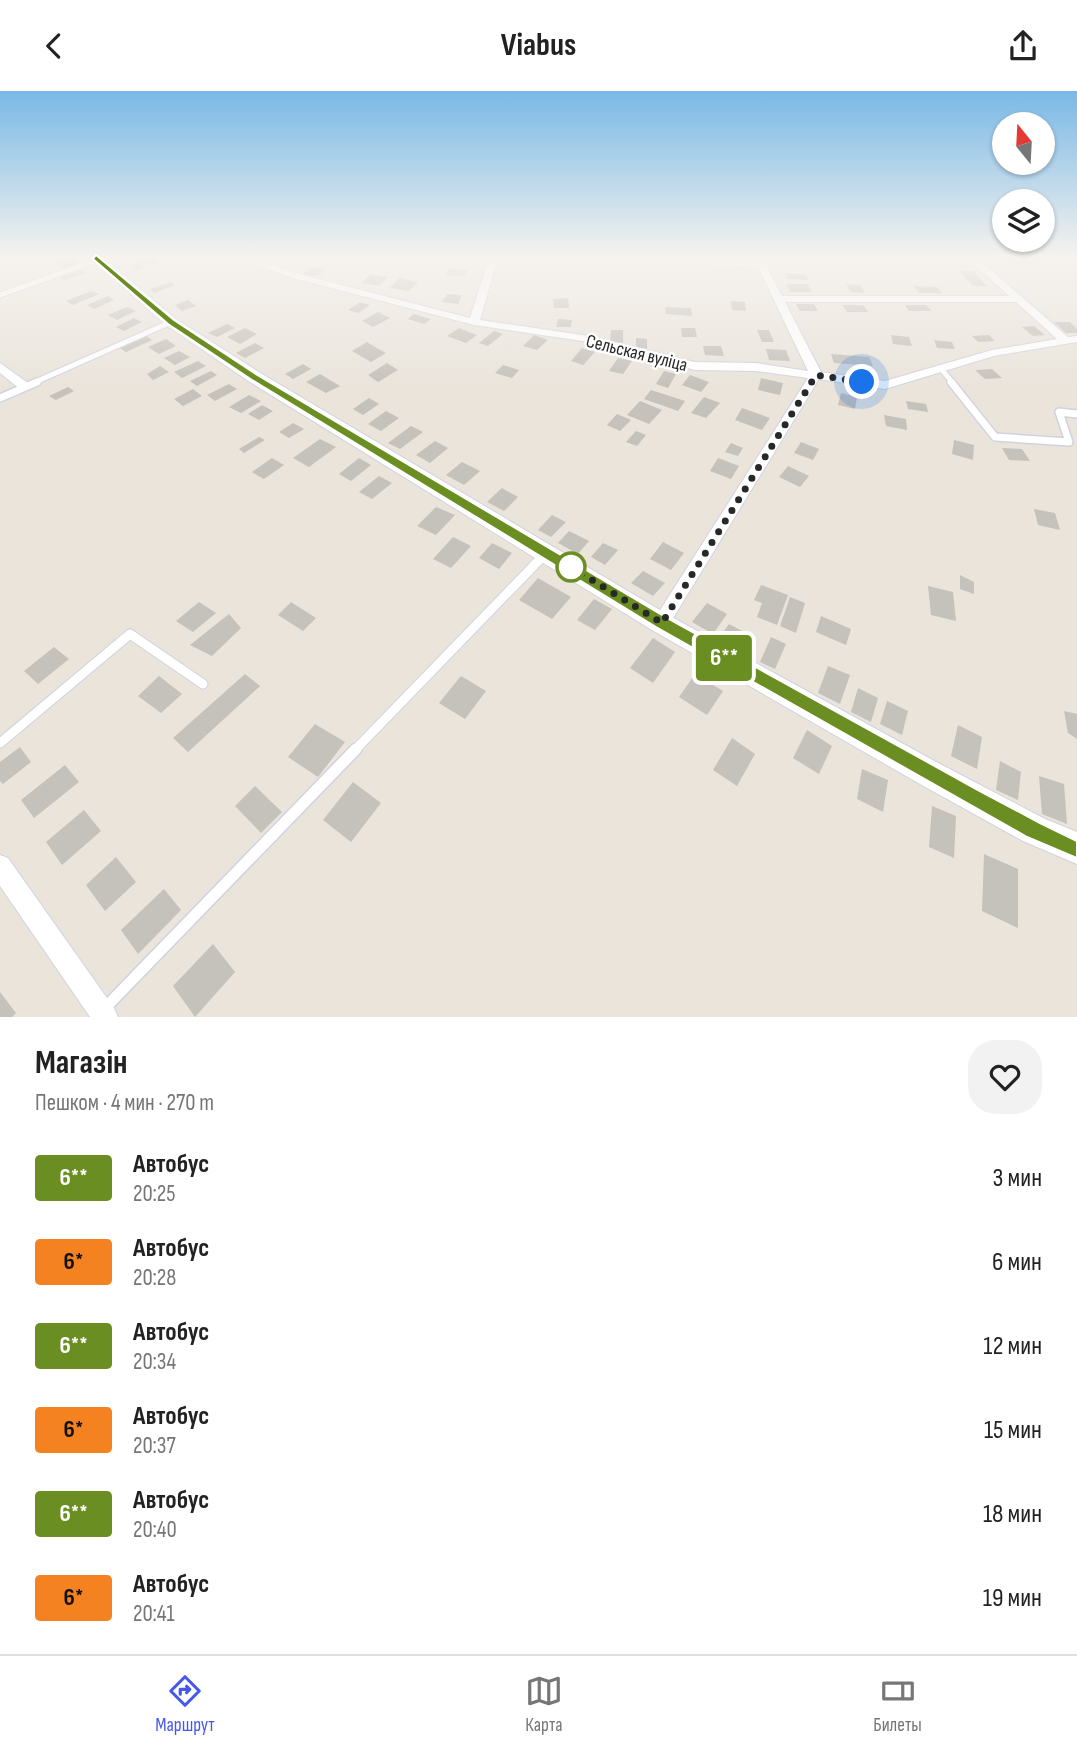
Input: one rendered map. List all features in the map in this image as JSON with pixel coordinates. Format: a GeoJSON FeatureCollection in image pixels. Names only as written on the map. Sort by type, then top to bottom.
{"type":"FeatureCollection","features":[{"type":"Feature","properties":{"kind":"street"},"geometry":{"type":"LineString","coordinates":[[147,301],[171,322],[256,378],[662,623],[942,781],[1034,830],[1077,848]]}},
{"type":"Feature","properties":{"kind":"street","name":"Сельская вуліца"},"geometry":{"type":"LineString","coordinates":[[394,301],[474,322],[589,339],[695,366],[756,366],[885,385],[992,353],[1071,340]]}},
{"type":"Feature","properties":{"kind":"street"},"geometry":{"type":"LineString","coordinates":[[474,322],[480,301]]}},
{"type":"Feature","properties":{"kind":"street"},"geometry":{"type":"LineString","coordinates":[[662,623],[816,375],[781,301]]}},
{"type":"Feature","properties":{"kind":"street"},"geometry":{"type":"LineString","coordinates":[[1021,301],[1071,340]]}},
{"type":"Feature","properties":{"kind":"street"},"geometry":{"type":"LineString","coordinates":[[0,367],[24,386]]}},
{"type":"Feature","properties":{"kind":"street"},"geometry":{"type":"LineString","coordinates":[[0,866],[103,1014]]}},
{"type":"Feature","properties":{"kind":"lane"},"geometry":{"type":"LineString","coordinates":[[0,398],[171,322]]}},
{"type":"Feature","properties":{"kind":"lane"},"geometry":{"type":"LineString","coordinates":[[942,370],[995,437],[1069,442],[1059,412],[1077,414]]}},
{"type":"Feature","properties":{"kind":"lane"},"geometry":{"type":"LineString","coordinates":[[103,1014],[547,552]]}},
{"type":"Feature","properties":{"kind":"lane"},"geometry":{"type":"LineString","coordinates":[[0,743],[130,634],[203,684]]}},
{"type":"Feature","properties":{"kind":"building"},"geometry":{"type":"Polygon","coordinates":[[[96,301],[111,301],[94,309],[87,305],[96,301]]]}},
{"type":"Feature","properties":{"kind":"building"},"geometry":{"type":"Polygon","coordinates":[[[190,301],[196,306],[182,311],[175,305],[190,301]]]}},
{"type":"Feature","properties":{"kind":"building"},"geometry":{"type":"Polygon","coordinates":[[[553,301],[568,301],[569,308],[554,308],[553,301]]]}},
{"type":"Feature","properties":{"kind":"building"},"geometry":{"type":"Polygon","coordinates":[[[731,301],[745,302],[746,311],[732,310],[731,301]]]}},
{"type":"Feature","properties":{"kind":"building"},"geometry":{"type":"Polygon","coordinates":[[[360,302],[370,305],[358,313],[348,310],[360,302]]]}},
{"type":"Feature","properties":{"kind":"building"},"geometry":{"type":"Polygon","coordinates":[[[796,304],[814,304],[818,311],[800,311],[796,304]]]}},
{"type":"Feature","properties":{"kind":"building"},"geometry":{"type":"Polygon","coordinates":[[[842,305],[863,305],[868,312],[847,312],[842,305]]]}},
{"type":"Feature","properties":{"kind":"building"},"geometry":{"type":"Polygon","coordinates":[[[905,305],[926,305],[932,311],[909,311],[905,305]]]}},
{"type":"Feature","properties":{"kind":"building"},"geometry":{"type":"Polygon","coordinates":[[[127,307],[136,311],[117,320],[108,315],[127,307]]]}},
{"type":"Feature","properties":{"kind":"building"},"geometry":{"type":"Polygon","coordinates":[[[665,307],[691,308],[692,316],[666,314],[665,307]]]}},
{"type":"Feature","properties":{"kind":"building"},"geometry":{"type":"Polygon","coordinates":[[[378,312],[390,318],[373,327],[362,321],[378,312]]]}},
{"type":"Feature","properties":{"kind":"building"},"geometry":{"type":"Polygon","coordinates":[[[414,314],[431,319],[424,324],[408,319],[414,314]]]}},
{"type":"Feature","properties":{"kind":"building"},"geometry":{"type":"Polygon","coordinates":[[[134,318],[142,322],[124,331],[116,327],[134,318]]]}},
{"type":"Feature","properties":{"kind":"building"},"geometry":{"type":"Polygon","coordinates":[[[558,319],[572,320],[571,327],[556,327],[558,319]]]}},
{"type":"Feature","properties":{"kind":"building"},"geometry":{"type":"Polygon","coordinates":[[[1054,322],[1070,322],[1077,329],[1077,333],[1066,333],[1054,322]]]}},
{"type":"Feature","properties":{"kind":"building"},"geometry":{"type":"Polygon","coordinates":[[[227,324],[235,328],[217,337],[208,333],[227,324]]]}},
{"type":"Feature","properties":{"kind":"building"},"geometry":{"type":"Polygon","coordinates":[[[1034,326],[1045,335],[1033,336],[1022,327],[1034,326]]]}},
{"type":"Feature","properties":{"kind":"building"},"geometry":{"type":"Polygon","coordinates":[[[245,328],[257,334],[240,344],[227,337],[245,328]]]}},
{"type":"Feature","properties":{"kind":"building"},"geometry":{"type":"Polygon","coordinates":[[[459,328],[477,335],[466,343],[447,336],[459,328]]]}},
{"type":"Feature","properties":{"kind":"building"},"geometry":{"type":"Polygon","coordinates":[[[681,328],[695,328],[697,337],[682,337],[681,328]]]}},
{"type":"Feature","properties":{"kind":"building"},"geometry":{"type":"Polygon","coordinates":[[[611,330],[623,330],[623,343],[610,342],[611,330]]]}},
{"type":"Feature","properties":{"kind":"building"},"geometry":{"type":"Polygon","coordinates":[[[757,330],[769,330],[774,342],[762,342],[757,330]]]}},
{"type":"Feature","properties":{"kind":"building"},"geometry":{"type":"Polygon","coordinates":[[[494,331],[503,334],[488,346],[479,343],[494,331]]]}},
{"type":"Feature","properties":{"kind":"building"},"geometry":{"type":"Polygon","coordinates":[[[145,335],[152,340],[126,352],[118,347],[145,335]]]}},
{"type":"Feature","properties":{"kind":"building"},"geometry":{"type":"Polygon","coordinates":[[[534,335],[548,340],[537,350],[523,346],[534,335]]]}},
{"type":"Feature","properties":{"kind":"building"},"geometry":{"type":"Polygon","coordinates":[[[891,335],[909,337],[912,346],[893,344],[891,335]]]}},
{"type":"Feature","properties":{"kind":"building"},"geometry":{"type":"Polygon","coordinates":[[[989,335],[995,341],[978,342],[972,336],[989,335]]]}},
{"type":"Feature","properties":{"kind":"building"},"geometry":{"type":"Polygon","coordinates":[[[636,338],[647,339],[647,349],[636,348],[636,338]]]}},
{"type":"Feature","properties":{"kind":"building"},"geometry":{"type":"Polygon","coordinates":[[[166,339],[176,346],[159,354],[148,347],[166,339]]]}},
{"type":"Feature","properties":{"kind":"building"},"geometry":{"type":"Polygon","coordinates":[[[934,340],[952,342],[955,349],[937,348],[934,340]]]}},
{"type":"Feature","properties":{"kind":"building"},"geometry":{"type":"Polygon","coordinates":[[[367,342],[386,353],[371,362],[352,351],[367,342]]]}},
{"type":"Feature","properties":{"kind":"building"},"geometry":{"type":"Polygon","coordinates":[[[255,343],[264,348],[245,358],[236,353],[255,343]]]}},
{"type":"Feature","properties":{"kind":"building"},"geometry":{"type":"Polygon","coordinates":[[[703,346],[721,346],[724,356],[705,355],[703,346]]]}},
{"type":"Feature","properties":{"kind":"building"},"geometry":{"type":"Polygon","coordinates":[[[582,348],[595,352],[583,365],[571,361],[582,348]]]}},
{"type":"Feature","properties":{"kind":"building"},"geometry":{"type":"Polygon","coordinates":[[[766,349],[786,350],[790,361],[769,360],[766,349]]]}},
{"type":"Feature","properties":{"kind":"building"},"geometry":{"type":"Polygon","coordinates":[[[179,351],[190,357],[175,365],[164,358],[179,351]]]}},
{"type":"Feature","properties":{"kind":"building"},"geometry":{"type":"Polygon","coordinates":[[[831,354],[869,357],[873,366],[834,363],[831,354]]]}},
{"type":"Feature","properties":{"kind":"building"},"geometry":{"type":"Polygon","coordinates":[[[618,358],[632,361],[623,374],[609,371],[618,358]]]}},
{"type":"Feature","properties":{"kind":"building"},"geometry":{"type":"Polygon","coordinates":[[[198,361],[206,366],[182,378],[174,372],[198,361]]]}},
{"type":"Feature","properties":{"kind":"building"},"geometry":{"type":"Polygon","coordinates":[[[387,363],[398,370],[378,382],[368,375],[387,363]]]}},
{"type":"Feature","properties":{"kind":"building"},"geometry":{"type":"Polygon","coordinates":[[[303,364],[311,369],[293,379],[285,374],[303,364]]]}},
{"type":"Feature","properties":{"kind":"building"},"geometry":{"type":"Polygon","coordinates":[[[503,365],[519,370],[512,378],[495,373],[503,365]]]}},
{"type":"Feature","properties":{"kind":"building"},"geometry":{"type":"Polygon","coordinates":[[[160,366],[169,372],[153,380],[147,374],[160,366]]]}},
{"type":"Feature","properties":{"kind":"building"},"geometry":{"type":"Polygon","coordinates":[[[992,369],[1002,378],[985,379],[975,370],[992,369]]]}},
{"type":"Feature","properties":{"kind":"building"},"geometry":{"type":"Polygon","coordinates":[[[211,371],[217,375],[197,386],[190,381],[211,371]]]}},
{"type":"Feature","properties":{"kind":"building"},"geometry":{"type":"Polygon","coordinates":[[[664,371],[676,374],[668,388],[656,384],[664,371]]]}},
{"type":"Feature","properties":{"kind":"building"},"geometry":{"type":"Polygon","coordinates":[[[320,374],[340,386],[326,393],[306,382],[320,374]]]}},
{"type":"Feature","properties":{"kind":"building"},"geometry":{"type":"Polygon","coordinates":[[[690,375],[709,382],[701,392],[682,385],[690,375]]]}},
{"type":"Feature","properties":{"kind":"building"},"geometry":{"type":"Polygon","coordinates":[[[761,378],[783,383],[780,395],[758,390],[761,378]]]}},
{"type":"Feature","properties":{"kind":"building"},"geometry":{"type":"Polygon","coordinates":[[[229,384],[237,389],[215,401],[207,395],[229,384]]]}},
{"type":"Feature","properties":{"kind":"building"},"geometry":{"type":"Polygon","coordinates":[[[68,387],[74,391],[56,400],[49,396],[68,387]]]}},
{"type":"Feature","properties":{"kind":"building"},"geometry":{"type":"Polygon","coordinates":[[[193,389],[202,396],[183,406],[174,399],[193,389]]]}},
{"type":"Feature","properties":{"kind":"building"},"geometry":{"type":"Polygon","coordinates":[[[651,390],[685,401],[678,411],[644,399],[651,390]]]}},
{"type":"Feature","properties":{"kind":"building"},"geometry":{"type":"Polygon","coordinates":[[[841,393],[857,397],[855,409],[838,405],[841,393]]]}},
{"type":"Feature","properties":{"kind":"building"},"geometry":{"type":"Polygon","coordinates":[[[249,395],[261,401],[241,413],[229,407],[249,395]]]}},
{"type":"Feature","properties":{"kind":"building"},"geometry":{"type":"Polygon","coordinates":[[[704,397],[720,403],[706,418],[691,413],[704,397]]]}},
{"type":"Feature","properties":{"kind":"building"},"geometry":{"type":"Polygon","coordinates":[[[369,398],[379,404],[363,415],[353,409],[369,398]]]}},
{"type":"Feature","properties":{"kind":"building"},"geometry":{"type":"Polygon","coordinates":[[[640,401],[662,410],[649,424],[627,415],[640,401]]]}},
{"type":"Feature","properties":{"kind":"building"},"geometry":{"type":"Polygon","coordinates":[[[906,401],[926,404],[928,412],[908,409],[906,401]]]}},
{"type":"Feature","properties":{"kind":"building"},"geometry":{"type":"Polygon","coordinates":[[[262,405],[273,411],[259,420],[248,414],[262,405]]]}},
{"type":"Feature","properties":{"kind":"building"},"geometry":{"type":"Polygon","coordinates":[[[742,408],[770,418],[762,430],[735,420],[742,408]]]}},
{"type":"Feature","properties":{"kind":"building"},"geometry":{"type":"Polygon","coordinates":[[[386,411],[399,418],[381,431],[368,424],[386,411]]]}},
{"type":"Feature","properties":{"kind":"building"},"geometry":{"type":"Polygon","coordinates":[[[617,414],[631,420],[620,431],[607,425],[617,414]]]}},
{"type":"Feature","properties":{"kind":"building"},"geometry":{"type":"Polygon","coordinates":[[[884,415],[906,419],[907,430],[886,426],[884,415]]]}},
{"type":"Feature","properties":{"kind":"building"},"geometry":{"type":"Polygon","coordinates":[[[293,423],[304,429],[289,438],[279,432],[293,423]]]}},
{"type":"Feature","properties":{"kind":"building"},"geometry":{"type":"Polygon","coordinates":[[[411,426],[423,432],[400,449],[388,443],[411,426]]]}},
{"type":"Feature","properties":{"kind":"building"},"geometry":{"type":"Polygon","coordinates":[[[636,431],[646,435],[637,446],[626,442],[636,431]]]}},
{"type":"Feature","properties":{"kind":"building"},"geometry":{"type":"Polygon","coordinates":[[[259,437],[265,440],[244,453],[239,449],[259,437]]]}},
{"type":"Feature","properties":{"kind":"building"},"geometry":{"type":"Polygon","coordinates":[[[320,439],[336,447],[309,467],[293,458],[320,439]]]}},
{"type":"Feature","properties":{"kind":"building"},"geometry":{"type":"Polygon","coordinates":[[[954,440],[974,445],[973,460],[952,454],[954,440]]]}},
{"type":"Feature","properties":{"kind":"building"},"geometry":{"type":"Polygon","coordinates":[[[435,441],[448,448],[430,463],[416,455],[435,441]]]}},
{"type":"Feature","properties":{"kind":"building"},"geometry":{"type":"Polygon","coordinates":[[[801,442],[819,449],[813,460],[794,453],[801,442]]]}},
{"type":"Feature","properties":{"kind":"building"},"geometry":{"type":"Polygon","coordinates":[[[731,443],[743,448],[738,456],[725,452],[731,443]]]}},
{"type":"Feature","properties":{"kind":"building"},"geometry":{"type":"Polygon","coordinates":[[[1002,448],[1022,449],[1030,461],[1009,460],[1002,448]]]}},
{"type":"Feature","properties":{"kind":"building"},"geometry":{"type":"Polygon","coordinates":[[[272,458],[284,465],[264,479],[252,472],[272,458]]]}},
{"type":"Feature","properties":{"kind":"building"},"geometry":{"type":"Polygon","coordinates":[[[359,458],[371,465],[351,481],[339,474],[359,458]]]}},
{"type":"Feature","properties":{"kind":"building"},"geometry":{"type":"Polygon","coordinates":[[[718,458],[739,466],[731,479],[710,471],[718,458]]]}},
{"type":"Feature","properties":{"kind":"building"},"geometry":{"type":"Polygon","coordinates":[[[462,462],[480,471],[464,485],[446,475],[462,462]]]}},
{"type":"Feature","properties":{"kind":"building"},"geometry":{"type":"Polygon","coordinates":[[[788,466],[809,476],[800,487],[779,477],[788,466]]]}},
{"type":"Feature","properties":{"kind":"building"},"geometry":{"type":"Polygon","coordinates":[[[379,476],[392,483],[372,499],[359,492],[379,476]]]}},
{"type":"Feature","properties":{"kind":"building"},"geometry":{"type":"Polygon","coordinates":[[[502,488],[518,497],[504,511],[487,502],[502,488]]]}},
{"type":"Feature","properties":{"kind":"building"},"geometry":{"type":"Polygon","coordinates":[[[436,507],[455,515],[436,535],[417,526],[436,507]]]}},
{"type":"Feature","properties":{"kind":"building"},"geometry":{"type":"Polygon","coordinates":[[[1034,509],[1055,513],[1060,530],[1038,525],[1034,509]]]}},
{"type":"Feature","properties":{"kind":"building"},"geometry":{"type":"Polygon","coordinates":[[[552,515],[566,522],[551,537],[538,530],[552,515]]]}},
{"type":"Feature","properties":{"kind":"building"},"geometry":{"type":"Polygon","coordinates":[[[569,531],[589,541],[578,554],[558,543],[569,531]]]}},
{"type":"Feature","properties":{"kind":"building"},"geometry":{"type":"Polygon","coordinates":[[[453,537],[471,546],[451,568],[433,559],[453,537]]]}},
{"type":"Feature","properties":{"kind":"building"},"geometry":{"type":"Polygon","coordinates":[[[663,542],[684,553],[671,570],[650,559],[663,542]]]}},
{"type":"Feature","properties":{"kind":"building"},"geometry":{"type":"Polygon","coordinates":[[[492,543],[512,553],[499,569],[479,558],[492,543]]]}},
{"type":"Feature","properties":{"kind":"building"},"geometry":{"type":"Polygon","coordinates":[[[603,543],[618,550],[605,565],[591,557],[603,543]]]}},
{"type":"Feature","properties":{"kind":"building"},"geometry":{"type":"Polygon","coordinates":[[[643,571],[665,583],[653,596],[631,583],[643,571]]]}},
{"type":"Feature","properties":{"kind":"building"},"geometry":{"type":"Polygon","coordinates":[[[960,575],[974,582],[974,594],[960,589],[960,575]]]}},
{"type":"Feature","properties":{"kind":"building"},"geometry":{"type":"Polygon","coordinates":[[[538,578],[571,597],[552,619],[519,600],[538,578]]]}},
{"type":"Feature","properties":{"kind":"building"},"geometry":{"type":"Polygon","coordinates":[[[761,585],[788,595],[777,625],[757,617],[762,603],[754,600],[761,585]]]}},
{"type":"Feature","properties":{"kind":"building"},"geometry":{"type":"Polygon","coordinates":[[[928,586],[953,592],[956,621],[931,615],[928,586]]]}},
{"type":"Feature","properties":{"kind":"building"},"geometry":{"type":"Polygon","coordinates":[[[790,597],[805,603],[796,633],[780,626],[790,597]]]}},
{"type":"Feature","properties":{"kind":"building"},"geometry":{"type":"Polygon","coordinates":[[[594,599],[612,609],[595,630],[577,620],[594,599]]]}},
{"type":"Feature","properties":{"kind":"building"},"geometry":{"type":"Polygon","coordinates":[[[199,602],[216,613],[193,632],[176,621],[199,602]]]}},
{"type":"Feature","properties":{"kind":"building"},"geometry":{"type":"Polygon","coordinates":[[[291,602],[316,618],[303,631],[278,615],[291,602]]]}},
{"type":"Feature","properties":{"kind":"building"},"geometry":{"type":"Polygon","coordinates":[[[707,603],[727,614],[713,634],[692,622],[707,603]]]}},
{"type":"Feature","properties":{"kind":"building"},"geometry":{"type":"Polygon","coordinates":[[[229,614],[241,628],[212,656],[190,645],[229,614]]]}},
{"type":"Feature","properties":{"kind":"building"},"geometry":{"type":"Polygon","coordinates":[[[821,616],[851,629],[846,645],[816,632],[821,616]]]}},
{"type":"Feature","properties":{"kind":"building"},"geometry":{"type":"Polygon","coordinates":[[[729,624],[744,632],[733,647],[719,638],[729,624]]]}},
{"type":"Feature","properties":{"kind":"building"},"geometry":{"type":"Polygon","coordinates":[[[771,637],[786,644],[775,669],[760,662],[771,637]]]}},
{"type":"Feature","properties":{"kind":"building"},"geometry":{"type":"Polygon","coordinates":[[[653,638],[675,652],[653,683],[630,668],[653,638]]]}},
{"type":"Feature","properties":{"kind":"building"},"geometry":{"type":"Polygon","coordinates":[[[54,647],[69,659],[38,684],[24,671],[54,647]]]}},
{"type":"Feature","properties":{"kind":"building"},"geometry":{"type":"Polygon","coordinates":[[[828,666],[850,675],[840,704],[818,693],[828,666]]]}},
{"type":"Feature","properties":{"kind":"building"},"geometry":{"type":"Polygon","coordinates":[[[245,674],[260,686],[188,752],[173,738],[245,674]]]}},
{"type":"Feature","properties":{"kind":"building"},"geometry":{"type":"Polygon","coordinates":[[[695,674],[723,691],[707,715],[679,697],[695,674]]]}},
{"type":"Feature","properties":{"kind":"building"},"geometry":{"type":"Polygon","coordinates":[[[159,676],[182,694],[161,713],[138,696],[159,676]]]}},
{"type":"Feature","properties":{"kind":"building"},"geometry":{"type":"Polygon","coordinates":[[[461,676],[486,691],[465,719],[439,703],[461,676]]]}},
{"type":"Feature","properties":{"kind":"building"},"geometry":{"type":"Polygon","coordinates":[[[858,688],[878,698],[871,722],[851,712],[858,688]]]}},
{"type":"Feature","properties":{"kind":"building"},"geometry":{"type":"Polygon","coordinates":[[[887,701],[908,711],[902,735],[880,724],[887,701]]]}},
{"type":"Feature","properties":{"kind":"building"},"geometry":{"type":"Polygon","coordinates":[[[1064,711],[1077,714],[1077,739],[1068,733],[1064,711]]]}},
{"type":"Feature","properties":{"kind":"building"},"geometry":{"type":"Polygon","coordinates":[[[315,724],[345,742],[318,777],[288,757],[315,724]]]}},
{"type":"Feature","properties":{"kind":"building"},"geometry":{"type":"Polygon","coordinates":[[[958,725],[982,737],[977,769],[951,756],[958,725]]]}},
{"type":"Feature","properties":{"kind":"building"},"geometry":{"type":"Polygon","coordinates":[[[807,730],[832,746],[819,774],[793,758],[807,730]]]}},
{"type":"Feature","properties":{"kind":"building"},"geometry":{"type":"Polygon","coordinates":[[[732,738],[755,754],[737,786],[713,770],[732,738]]]}},
{"type":"Feature","properties":{"kind":"building"},"geometry":{"type":"Polygon","coordinates":[[[20,747],[31,762],[3,784],[0,781],[0,762],[20,747]]]}},
{"type":"Feature","properties":{"kind":"building"},"geometry":{"type":"Polygon","coordinates":[[[1000,761],[1021,772],[1018,800],[996,790],[1000,761]]]}},
{"type":"Feature","properties":{"kind":"building"},"geometry":{"type":"Polygon","coordinates":[[[65,765],[79,782],[34,818],[21,800],[65,765]]]}},
{"type":"Feature","properties":{"kind":"building"},"geometry":{"type":"Polygon","coordinates":[[[862,769],[888,780],[883,812],[857,799],[862,769]]]}},
{"type":"Feature","properties":{"kind":"building"},"geometry":{"type":"Polygon","coordinates":[[[1039,776],[1064,784],[1067,824],[1042,814],[1039,776]]]}},
{"type":"Feature","properties":{"kind":"building"},"geometry":{"type":"Polygon","coordinates":[[[353,782],[381,803],[351,842],[323,820],[353,782]]]}},
{"type":"Feature","properties":{"kind":"building"},"geometry":{"type":"Polygon","coordinates":[[[255,786],[282,812],[261,833],[235,806],[255,786]]]}},
{"type":"Feature","properties":{"kind":"building"},"geometry":{"type":"Polygon","coordinates":[[[932,806],[956,816],[954,858],[929,847],[932,806]]]}},
{"type":"Feature","properties":{"kind":"building"},"geometry":{"type":"Polygon","coordinates":[[[84,810],[101,831],[62,865],[46,842],[84,810]]]}},
{"type":"Feature","properties":{"kind":"building"},"geometry":{"type":"Polygon","coordinates":[[[984,854],[1018,869],[1018,928],[982,911],[984,854]]]}},
{"type":"Feature","properties":{"kind":"building"},"geometry":{"type":"Polygon","coordinates":[[[116,857],[136,882],[105,911],[86,885],[116,857]]]}},
{"type":"Feature","properties":{"kind":"building"},"geometry":{"type":"Polygon","coordinates":[[[164,889],[181,910],[138,954],[121,930],[164,889]]]}},
{"type":"Feature","properties":{"kind":"building"},"geometry":{"type":"Polygon","coordinates":[[[213,944],[235,972],[195,1017],[173,986],[213,944]]]}},
{"type":"Feature","properties":{"kind":"building"},"geometry":{"type":"Polygon","coordinates":[[[0,992],[16,1013],[12,1017],[0,1017],[0,992]]]}},
{"type":"Feature","properties":{"kind":"bus line","name":"6**"},"geometry":{"type":"LineString","coordinates":[[147,301],[171,322],[256,378],[662,623],[971,797],[1034,830],[1077,848]]}},
{"type":"Feature","properties":{"kind":"route"},"geometry":{"type":"LineString","coordinates":[[571,567],[662,623],[816,375],[862,382]]}}]}
